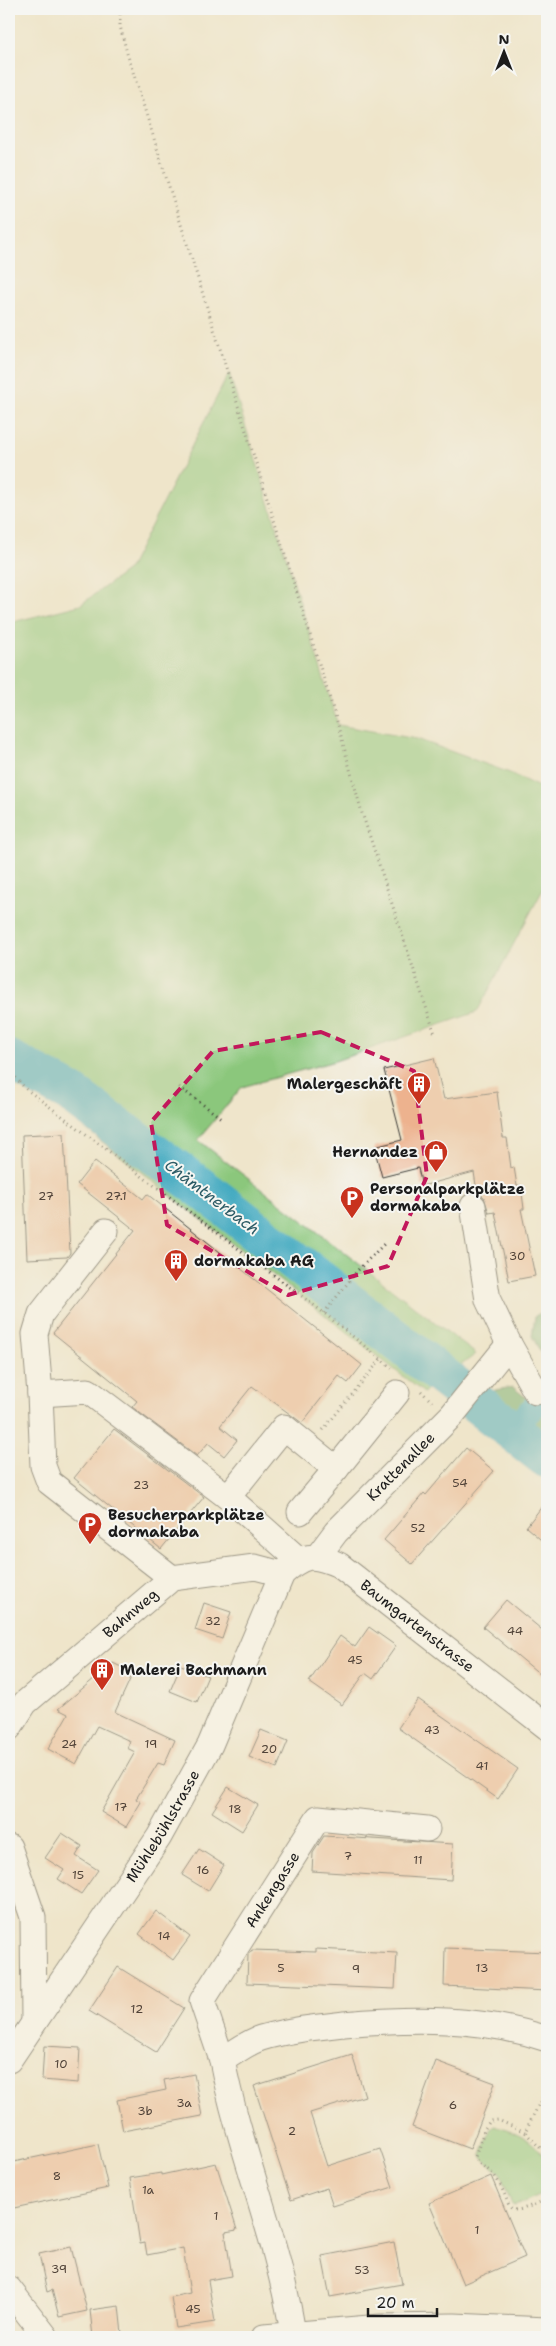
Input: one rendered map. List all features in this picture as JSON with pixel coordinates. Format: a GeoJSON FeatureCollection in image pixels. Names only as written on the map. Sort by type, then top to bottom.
{"type":"FeatureCollection","features":[{"type":"Feature","properties":{"kind":"street"},"geometry":{"type":"LineString","coordinates":[[473,1206],[488,1300],[509,1344],[536,1392]]}},
{"type":"Feature","properties":{"kind":"street"},"geometry":{"type":"LineString","coordinates":[[106,1231],[41,1314],[35,1334],[43,1466],[49,1482],[172,1578],[299,1563]]}},
{"type":"Feature","properties":{"kind":"street","name":"Krattenallee"},"geometry":{"type":"LineString","coordinates":[[299,1563],[336,1532],[449,1417],[509,1344]]}},
{"type":"Feature","properties":{"kind":"street"},"geometry":{"type":"LineString","coordinates":[[300,1512],[403,1384]]}},
{"type":"Feature","properties":{"kind":"street"},"geometry":{"type":"LineString","coordinates":[[40,1394],[88,1391],[228,1497],[299,1563]]}},
{"type":"Feature","properties":{"kind":"street"},"geometry":{"type":"LineString","coordinates":[[228,1497],[284,1428],[336,1469]]}},
{"type":"Feature","properties":{"kind":"street","name":"Baumgartenstrasse"},"geometry":{"type":"LineString","coordinates":[[299,1563],[339,1565],[547,1727]]}},
{"type":"Feature","properties":{"kind":"street","name":"Mühlebühlstrasse"},"geometry":{"type":"LineString","coordinates":[[9,2060],[159,1837],[210,1745],[299,1563]]}},
{"type":"Feature","properties":{"kind":"street","name":"Bahnweg"},"geometry":{"type":"LineString","coordinates":[[9,1728],[25,1703],[172,1578]]}},
{"type":"Feature","properties":{"kind":"street","name":"Ankengasse"},"geometry":{"type":"LineString","coordinates":[[293,2334],[288,2296],[231,2106],[222,2060],[202,2001],[318,1818],[427,1829]]}},
{"type":"Feature","properties":{"kind":"street"},"geometry":{"type":"LineString","coordinates":[[9,1847],[33,1917],[34,2021]]}},
{"type":"Feature","properties":{"kind":"street"},"geometry":{"type":"LineString","coordinates":[[222,2060],[260,2038],[315,2027],[396,2019],[458,2021],[522,2031],[547,2039]]}},
{"type":"Feature","properties":{"kind":"street"},"geometry":{"type":"LineString","coordinates":[[9,2288],[44,2336]]}},
{"type":"Feature","properties":{"kind":"street"},"geometry":{"type":"LineString","coordinates":[[264,2337],[381,2327],[454,2326],[547,2330]]}},
{"type":"Feature","properties":{"kind":"path"},"geometry":{"type":"LineString","coordinates":[[120,9],[120,26],[127,53],[322,671],[362,813],[435,1034]]}},
{"type":"Feature","properties":{"kind":"path"},"geometry":{"type":"LineString","coordinates":[[9,1070],[26,1089],[324,1312],[381,1359],[403,1384],[449,1417]]}},
{"type":"Feature","properties":{"kind":"path"},"geometry":{"type":"LineString","coordinates":[[179,1087],[221,1118]]}},
{"type":"Feature","properties":{"kind":"path"},"geometry":{"type":"LineString","coordinates":[[324,1312],[358,1270],[385,1243]]}},
{"type":"Feature","properties":{"kind":"path"},"geometry":{"type":"LineString","coordinates":[[308,1447],[381,1359]]}},
{"type":"Feature","properties":{"kind":"path"},"geometry":{"type":"LineString","coordinates":[[525,2132],[547,2088]]}},
{"type":"Feature","properties":{"kind":"path"},"geometry":{"type":"LineString","coordinates":[[547,2155],[525,2132],[498,2120],[490,2121],[484,2128],[475,2157],[476,2161],[495,2177],[507,2205],[512,2210],[520,2211],[547,2198]]}},
{"type":"Feature","properties":{"kind":"highlighted area"},"geometry":{"type":"Polygon","coordinates":[[[321,1032],[414,1071],[427,1176],[388,1266],[288,1295],[167,1225],[151,1122],[213,1051],[321,1032]]]}},
{"type":"Feature","properties":{"kind":"green space"},"geometry":{"type":"Polygon","coordinates":[[[229,373],[338,725],[417,739],[510,773],[547,791],[547,882],[477,1012],[335,1061],[242,1087],[198,1140],[476,1354],[424,1393],[9,1068],[9,623],[80,605],[129,569],[229,373]]]}},
{"type":"Feature","properties":{"kind":"green space"},"geometry":{"type":"Polygon","coordinates":[[[547,1309],[547,1365],[532,1336],[535,1316],[547,1309]]]}},
{"type":"Feature","properties":{"kind":"green space"},"geometry":{"type":"Polygon","coordinates":[[[513,1387],[547,1415],[547,1458],[482,1409],[495,1390],[513,1387]]]}},
{"type":"Feature","properties":{"kind":"green space"},"geometry":{"type":"Polygon","coordinates":[[[495,2125],[524,2137],[541,2153],[545,2160],[544,2193],[515,2206],[512,2205],[500,2173],[482,2158],[481,2154],[491,2128],[495,2125]]]}},
{"type":"Feature","properties":{"kind":"building"},"geometry":{"type":"Polygon","coordinates":[[[434,1058],[444,1099],[497,1092],[503,1138],[507,1138],[511,1168],[514,1167],[517,1186],[521,1185],[524,1209],[521,1209],[535,1276],[509,1281],[495,1212],[489,1213],[484,1197],[477,1192],[474,1172],[422,1186],[418,1168],[382,1177],[374,1147],[402,1140],[384,1070],[434,1058]]]}},
{"type":"Feature","properties":{"kind":"building"},"geometry":{"type":"Polygon","coordinates":[[[64,1133],[70,1253],[67,1257],[27,1259],[22,1135],[64,1133]]]}},
{"type":"Feature","properties":{"kind":"building","name":"dormakaba AG"},"geometry":{"type":"Polygon","coordinates":[[[95,1161],[143,1199],[147,1194],[362,1365],[348,1383],[339,1376],[302,1423],[252,1386],[220,1426],[237,1440],[224,1456],[208,1443],[197,1456],[132,1407],[137,1401],[53,1333],[135,1230],[77,1184],[95,1161]]]}},
{"type":"Feature","properties":{"kind":"building"},"geometry":{"type":"Polygon","coordinates":[[[114,1429],[204,1497],[161,1549],[74,1478],[114,1429]]]}},
{"type":"Feature","properties":{"kind":"building"},"geometry":{"type":"Polygon","coordinates":[[[466,1448],[494,1471],[412,1564],[384,1540],[466,1448]]]}},
{"type":"Feature","properties":{"kind":"building"},"geometry":{"type":"Polygon","coordinates":[[[547,1500],[547,1545],[526,1527],[547,1500]]]}},
{"type":"Feature","properties":{"kind":"building"},"geometry":{"type":"Polygon","coordinates":[[[506,1600],[547,1634],[547,1680],[483,1627],[506,1600]]]}},
{"type":"Feature","properties":{"kind":"building"},"geometry":{"type":"Polygon","coordinates":[[[204,1603],[231,1612],[222,1639],[195,1630],[204,1603]]]}},
{"type":"Feature","properties":{"kind":"building"},"geometry":{"type":"Polygon","coordinates":[[[369,1627],[396,1646],[373,1679],[365,1673],[342,1705],[309,1682],[340,1636],[355,1647],[369,1627]]]}},
{"type":"Feature","properties":{"kind":"building"},"geometry":{"type":"Polygon","coordinates":[[[113,1663],[133,1673],[115,1712],[175,1740],[164,1765],[158,1763],[136,1799],[141,1802],[126,1827],[101,1812],[135,1752],[127,1748],[130,1741],[97,1726],[76,1764],[48,1749],[68,1714],[58,1709],[113,1663]]]}},
{"type":"Feature","properties":{"kind":"building"},"geometry":{"type":"Polygon","coordinates":[[[181,1665],[208,1676],[197,1702],[170,1691],[181,1665]]]}},
{"type":"Feature","properties":{"kind":"building"},"geometry":{"type":"Polygon","coordinates":[[[418,1699],[518,1769],[498,1799],[398,1728],[418,1699]]]}},
{"type":"Feature","properties":{"kind":"building"},"geometry":{"type":"Polygon","coordinates":[[[261,1730],[288,1741],[277,1768],[249,1757],[261,1730]]]}},
{"type":"Feature","properties":{"kind":"building"},"geometry":{"type":"Polygon","coordinates":[[[228,1787],[258,1805],[242,1831],[212,1812],[228,1787]]]}},
{"type":"Feature","properties":{"kind":"building"},"geometry":{"type":"Polygon","coordinates":[[[62,1833],[82,1846],[76,1856],[98,1870],[81,1894],[58,1879],[64,1870],[45,1858],[62,1833]]]}},
{"type":"Feature","properties":{"kind":"building"},"geometry":{"type":"Polygon","coordinates":[[[324,1836],[453,1844],[451,1880],[312,1871],[313,1853],[324,1836]]]}},
{"type":"Feature","properties":{"kind":"building"},"geometry":{"type":"Polygon","coordinates":[[[199,1849],[224,1865],[208,1891],[182,1875],[199,1849]]]}},
{"type":"Feature","properties":{"kind":"building"},"geometry":{"type":"Polygon","coordinates":[[[156,1911],[190,1937],[173,1960],[139,1934],[156,1911]]]}},
{"type":"Feature","properties":{"kind":"building"},"geometry":{"type":"Polygon","coordinates":[[[445,1948],[547,1952],[547,1991],[444,1986],[445,1948]]]}},
{"type":"Feature","properties":{"kind":"building"},"geometry":{"type":"Polygon","coordinates":[[[316,1949],[397,1953],[395,1989],[247,1983],[248,1955],[252,1950],[316,1952],[316,1949]]]}},
{"type":"Feature","properties":{"kind":"building"},"geometry":{"type":"Polygon","coordinates":[[[118,1967],[184,2008],[156,2052],[89,2011],[118,1967]]]}},
{"type":"Feature","properties":{"kind":"building"},"geometry":{"type":"Polygon","coordinates":[[[44,2046],[80,2048],[78,2083],[42,2080],[44,2046]]]}},
{"type":"Feature","properties":{"kind":"building"},"geometry":{"type":"Polygon","coordinates":[[[352,2055],[365,2096],[310,2113],[327,2166],[380,2149],[393,2187],[333,2206],[327,2188],[291,2200],[254,2086],[352,2055]]]}},
{"type":"Feature","properties":{"kind":"building"},"geometry":{"type":"Polygon","coordinates":[[[436,2061],[495,2083],[470,2149],[412,2127],[436,2061]]]}},
{"type":"Feature","properties":{"kind":"building"},"geometry":{"type":"Polygon","coordinates":[[[194,2074],[202,2116],[123,2131],[117,2100],[166,2090],[164,2080],[194,2074]]]}},
{"type":"Feature","properties":{"kind":"building"},"geometry":{"type":"Polygon","coordinates":[[[98,2144],[108,2188],[9,2209],[9,2163],[98,2144]]]}},
{"type":"Feature","properties":{"kind":"building"},"geometry":{"type":"Polygon","coordinates":[[[216,2163],[237,2230],[225,2232],[232,2276],[208,2280],[215,2322],[176,2328],[171,2297],[190,2293],[183,2248],[147,2255],[145,2243],[140,2244],[130,2178],[161,2173],[161,2175],[216,2163]]]}},
{"type":"Feature","properties":{"kind":"building"},"geometry":{"type":"Polygon","coordinates":[[[491,2176],[525,2257],[463,2284],[429,2203],[491,2176]]]}},
{"type":"Feature","properties":{"kind":"building"},"geometry":{"type":"Polygon","coordinates":[[[394,2242],[402,2284],[330,2297],[322,2256],[394,2242]]]}},
{"type":"Feature","properties":{"kind":"building"},"geometry":{"type":"Polygon","coordinates":[[[71,2247],[87,2311],[59,2317],[52,2290],[47,2292],[39,2254],[71,2247]]]}},
{"type":"Feature","properties":{"kind":"building"},"geometry":{"type":"Polygon","coordinates":[[[119,2306],[122,2334],[93,2337],[90,2310],[119,2306]]]}},
{"type":"Feature","properties":{"kind":"waterway","name":"Chämtnerbach"},"geometry":{"type":"LineString","coordinates":[[9,1060],[69,1092],[208,1193],[547,1458]]}},
{"type":"Feature","properties":{"kind":"waterway"},"geometry":{"type":"LineString","coordinates":[[510,1431],[536,1405]]}},
{"type":"Feature","properties":{"kind":"place","name":"Malergeschäft"},"geometry":{"type":"Point","coordinates":[419,1105]}},
{"type":"Feature","properties":{"kind":"place","name":"Hernandez"},"geometry":{"type":"Point","coordinates":[436,1173]}},
{"type":"Feature","properties":{"kind":"place","name":"Personalparkplätze dormakaba"},"geometry":{"type":"Point","coordinates":[352,1219]}},
{"type":"Feature","properties":{"kind":"place","name":"dormakaba AG"},"geometry":{"type":"Point","coordinates":[176,1282]}},
{"type":"Feature","properties":{"kind":"place","name":"Besucherparkplätze dormakaba"},"geometry":{"type":"Point","coordinates":[90,1545]}},
{"type":"Feature","properties":{"kind":"place","name":"Malerei Bachmann"},"geometry":{"type":"Point","coordinates":[102,1691]}}]}
